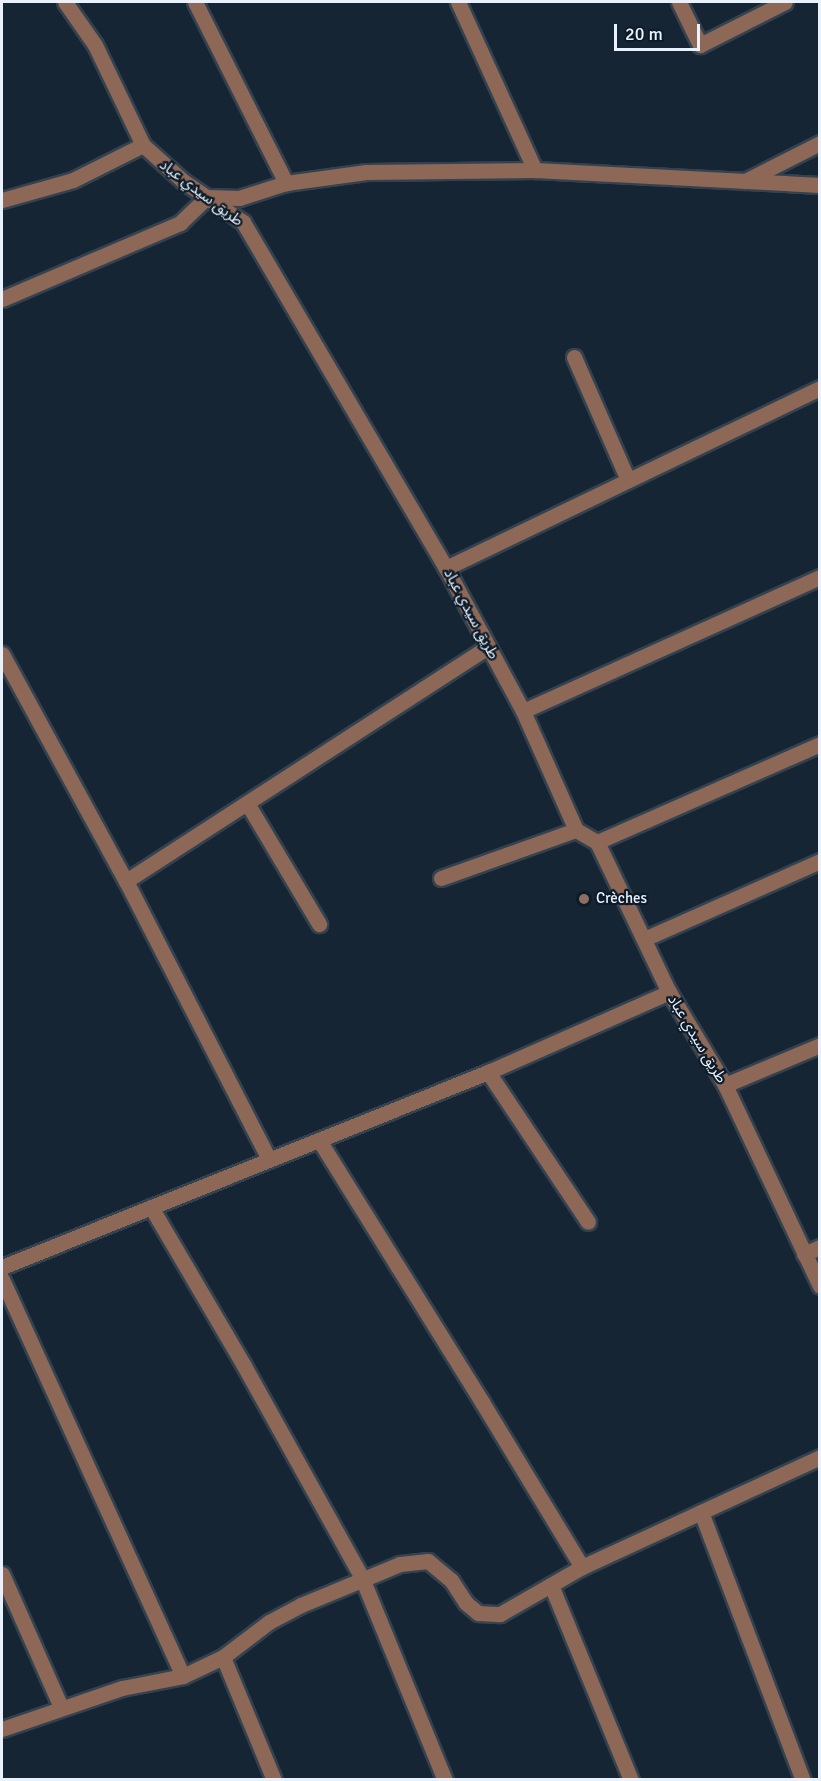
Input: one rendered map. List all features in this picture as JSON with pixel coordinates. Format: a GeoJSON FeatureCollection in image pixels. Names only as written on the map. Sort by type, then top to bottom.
{"type":"FeatureCollection","features":[{"type":"Feature","properties":{"kind":"street","name":"طريق سيدي عباد"},"geometry":{"type":"LineString","coordinates":[[65,2],[95,45],[143,145],[183,181],[243,222],[446,568],[523,711],[576,830]]}},
{"type":"Feature","properties":{"kind":"street"},"geometry":{"type":"LineString","coordinates":[[195,2],[286,183]]}},
{"type":"Feature","properties":{"kind":"street"},"geometry":{"type":"LineString","coordinates":[[458,2],[535,170]]}},
{"type":"Feature","properties":{"kind":"street"},"geometry":{"type":"LineString","coordinates":[[679,2],[700,45],[785,2]]}},
{"type":"Feature","properties":{"kind":"street"},"geometry":{"type":"LineString","coordinates":[[745,181],[819,143]]}},
{"type":"Feature","properties":{"kind":"street"},"geometry":{"type":"LineString","coordinates":[[2,200],[73,180],[143,145]]}},
{"type":"Feature","properties":{"kind":"street"},"geometry":{"type":"LineString","coordinates":[[2,299],[180,223],[207,197],[239,198],[286,183],[366,172],[535,170],[819,185]]}},
{"type":"Feature","properties":{"kind":"street"},"geometry":{"type":"LineString","coordinates":[[574,357],[628,480]]}},
{"type":"Feature","properties":{"kind":"street"},"geometry":{"type":"LineString","coordinates":[[446,568],[819,388]]}},
{"type":"Feature","properties":{"kind":"street"},"geometry":{"type":"LineString","coordinates":[[523,711],[819,577]]}},
{"type":"Feature","properties":{"kind":"street"},"geometry":{"type":"LineString","coordinates":[[126,881],[488,647]]}},
{"type":"Feature","properties":{"kind":"street"},"geometry":{"type":"LineString","coordinates":[[2,654],[126,881],[269,1160]]}},
{"type":"Feature","properties":{"kind":"street"},"geometry":{"type":"LineString","coordinates":[[441,878],[576,830],[597,842],[819,744]]}},
{"type":"Feature","properties":{"kind":"street"},"geometry":{"type":"LineString","coordinates":[[247,803],[319,924]]}},
{"type":"Feature","properties":{"kind":"street","name":"طريق سيدي عباد"},"geometry":{"type":"LineString","coordinates":[[597,842],[669,992],[725,1085],[819,1286]]}},
{"type":"Feature","properties":{"kind":"street"},"geometry":{"type":"LineString","coordinates":[[644,939],[819,861]]}},
{"type":"Feature","properties":{"kind":"street"},"geometry":{"type":"LineString","coordinates":[[2,1267],[488,1072],[669,992]]}},
{"type":"Feature","properties":{"kind":"street"},"geometry":{"type":"LineString","coordinates":[[725,1085],[819,1045]]}},
{"type":"Feature","properties":{"kind":"street"},"geometry":{"type":"LineString","coordinates":[[488,1072],[588,1222]]}},
{"type":"Feature","properties":{"kind":"street"},"geometry":{"type":"LineString","coordinates":[[319,1140],[582,1567]]}},
{"type":"Feature","properties":{"kind":"street"},"geometry":{"type":"LineString","coordinates":[[151,1207],[243,1364],[362,1578],[446,1779]]}},
{"type":"Feature","properties":{"kind":"street"},"geometry":{"type":"LineString","coordinates":[[804,1254],[819,1247]]}},
{"type":"Feature","properties":{"kind":"street"},"geometry":{"type":"LineString","coordinates":[[2,1279],[183,1676]]}},
{"type":"Feature","properties":{"kind":"street"},"geometry":{"type":"LineString","coordinates":[[2,1729],[122,1688],[183,1676],[223,1657],[269,1622],[301,1605],[400,1564],[428,1561],[451,1580],[466,1603],[478,1613],[500,1614],[582,1567],[819,1457]]}},
{"type":"Feature","properties":{"kind":"street"},"geometry":{"type":"LineString","coordinates":[[701,1512],[803,1779]]}},
{"type":"Feature","properties":{"kind":"street"},"geometry":{"type":"LineString","coordinates":[[2,1574],[61,1707]]}},
{"type":"Feature","properties":{"kind":"street"},"geometry":{"type":"LineString","coordinates":[[550,1585],[631,1779]]}},
{"type":"Feature","properties":{"kind":"street"},"geometry":{"type":"LineString","coordinates":[[223,1657],[274,1779]]}},
{"type":"Feature","properties":{"kind":"place","name":"Crèches"},"geometry":{"type":"Point","coordinates":[584,899]}}]}
